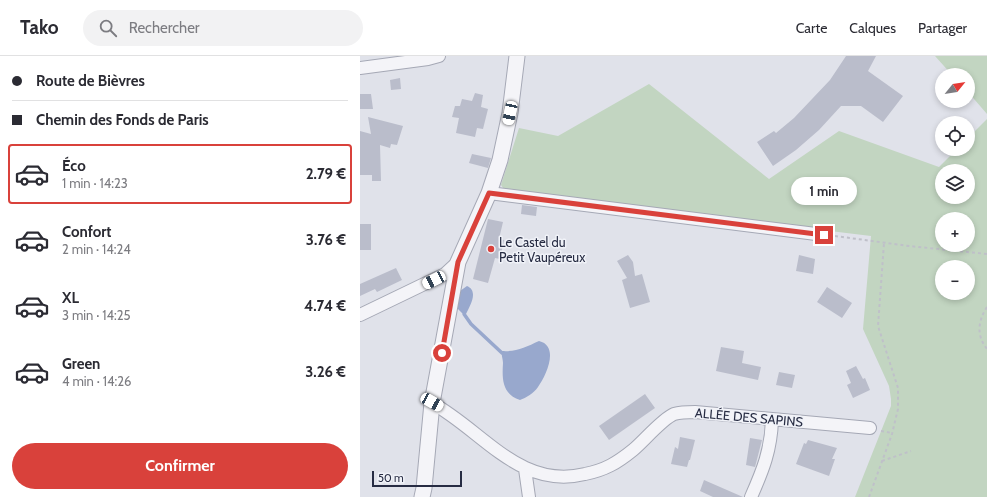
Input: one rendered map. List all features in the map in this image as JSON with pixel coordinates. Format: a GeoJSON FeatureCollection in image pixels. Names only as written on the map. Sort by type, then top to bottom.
{"type":"FeatureCollection","features":[{"type":"Feature","properties":{"kind":"street"},"geometry":{"type":"LineString","coordinates":[[360,68],[428,59],[439,56]]}},
{"type":"Feature","properties":{"kind":"street"},"geometry":{"type":"LineString","coordinates":[[422,497],[432,402],[458,262],[489,193],[500,160],[510,113],[517,56]]}},
{"type":"Feature","properties":{"kind":"street"},"geometry":{"type":"LineString","coordinates":[[489,193],[824,235]]}},
{"type":"Feature","properties":{"kind":"street"},"geometry":{"type":"LineString","coordinates":[[360,315],[445,274],[458,262]]}},
{"type":"Feature","properties":{"kind":"street","name":"ALLÉE DES SAPINS"},"geometry":{"type":"LineString","coordinates":[[432,402],[448,411],[509,459],[525,469],[541,475],[557,477],[575,477],[604,470],[626,456],[666,419],[674,414],[695,412],[870,428]]}},
{"type":"Feature","properties":{"kind":"street"},"geometry":{"type":"LineString","coordinates":[[751,497],[768,454],[772,436],[772,420]]}},
{"type":"Feature","properties":{"kind":"street"},"geometry":{"type":"LineString","coordinates":[[525,469],[529,497]]}},
{"type":"Feature","properties":{"kind":"path"},"geometry":{"type":"LineString","coordinates":[[824,235],[987,254]]}},
{"type":"Feature","properties":{"kind":"path"},"geometry":{"type":"LineString","coordinates":[[869,497],[892,434],[896,415],[898,388],[878,326],[884,243]]}},
{"type":"Feature","properties":{"kind":"path"},"geometry":{"type":"LineString","coordinates":[[987,307],[981,316],[978,330],[983,345],[987,349]]}},
{"type":"Feature","properties":{"kind":"path"},"geometry":{"type":"LineString","coordinates":[[882,461],[911,451]]}},
{"type":"Feature","properties":{"kind":"green space"},"geometry":{"type":"Polygon","coordinates":[[[935,56],[987,56],[987,114],[975,100],[975,68],[946,68],[935,56]]]}},
{"type":"Feature","properties":{"kind":"green space"},"geometry":{"type":"Polygon","coordinates":[[[649,84],[769,179],[839,131],[935,166],[935,204],[975,204],[975,164],[942,164],[950,156],[975,156],[975,131],[987,119],[987,497],[855,497],[891,406],[889,386],[863,329],[871,236],[506,192],[501,185],[519,128],[558,136],[649,84]]]}},
{"type":"Feature","properties":{"kind":"water"},"geometry":{"type":"Polygon","coordinates":[[[467,286],[471,288],[473,295],[466,314],[462,313],[457,308],[460,291],[467,286]]]}},
{"type":"Feature","properties":{"kind":"water"},"geometry":{"type":"Polygon","coordinates":[[[539,341],[545,344],[549,349],[550,355],[547,369],[536,389],[530,395],[520,400],[510,394],[504,385],[502,351],[516,350],[539,341]]]}},
{"type":"Feature","properties":{"kind":"building"},"geometry":{"type":"Polygon","coordinates":[[[846,56],[876,56],[868,71],[903,96],[883,122],[861,106],[841,106],[819,130],[796,150],[773,166],[757,142],[774,131],[776,133],[794,118],[830,80],[846,56]]]}},
{"type":"Feature","properties":{"kind":"building"},"geometry":{"type":"Polygon","coordinates":[[[400,78],[401,89],[391,90],[390,80],[400,78]]]}},
{"type":"Feature","properties":{"kind":"building"},"geometry":{"type":"Polygon","coordinates":[[[475,93],[483,95],[481,107],[488,109],[483,129],[477,128],[475,137],[456,133],[459,118],[452,117],[455,106],[460,106],[462,99],[472,101],[475,93]]]}},
{"type":"Feature","properties":{"kind":"building"},"geometry":{"type":"Polygon","coordinates":[[[360,94],[371,94],[373,109],[360,109],[360,94]]]}},
{"type":"Feature","properties":{"kind":"building"},"geometry":{"type":"Polygon","coordinates":[[[368,117],[403,126],[397,145],[391,144],[390,148],[380,145],[381,181],[372,181],[372,175],[360,175],[360,131],[371,134],[368,117]]]}},
{"type":"Feature","properties":{"kind":"building"},"geometry":{"type":"Polygon","coordinates":[[[472,154],[491,158],[488,168],[469,163],[472,154]]]}},
{"type":"Feature","properties":{"kind":"building"},"geometry":{"type":"Polygon","coordinates":[[[522,205],[537,207],[536,216],[521,214],[522,205]]]}},
{"type":"Feature","properties":{"kind":"building","name":"Le Castel du Petit Vaupéreux"},"geometry":{"type":"Polygon","coordinates":[[[488,219],[503,222],[499,239],[504,240],[500,259],[495,258],[488,283],[473,279],[488,219]]]}},
{"type":"Feature","properties":{"kind":"building"},"geometry":{"type":"Polygon","coordinates":[[[360,224],[371,224],[371,250],[360,250],[360,224]]]}},
{"type":"Feature","properties":{"kind":"building"},"geometry":{"type":"Polygon","coordinates":[[[628,255],[633,262],[635,276],[642,274],[650,302],[630,308],[622,280],[627,278],[617,261],[628,255]]]}},
{"type":"Feature","properties":{"kind":"building"},"geometry":{"type":"Polygon","coordinates":[[[799,255],[815,259],[813,274],[796,271],[799,255]]]}},
{"type":"Feature","properties":{"kind":"building"},"geometry":{"type":"Polygon","coordinates":[[[396,268],[402,280],[377,292],[375,289],[360,296],[360,284],[396,268]]]}},
{"type":"Feature","properties":{"kind":"building"},"geometry":{"type":"Polygon","coordinates":[[[827,287],[852,303],[842,318],[817,302],[827,287]]]}},
{"type":"Feature","properties":{"kind":"building"},"geometry":{"type":"Polygon","coordinates":[[[721,347],[744,351],[742,363],[761,367],[758,380],[716,371],[721,347]]]}},
{"type":"Feature","properties":{"kind":"building"},"geometry":{"type":"Polygon","coordinates":[[[856,366],[863,379],[865,378],[870,390],[853,398],[847,385],[851,383],[846,371],[856,366]]]}},
{"type":"Feature","properties":{"kind":"building"},"geometry":{"type":"Polygon","coordinates":[[[779,372],[795,375],[792,388],[776,385],[779,372]]]}},
{"type":"Feature","properties":{"kind":"building"},"geometry":{"type":"Polygon","coordinates":[[[645,394],[655,408],[609,440],[599,426],[645,394]]]}},
{"type":"Feature","properties":{"kind":"building"},"geometry":{"type":"Polygon","coordinates":[[[680,437],[695,440],[687,467],[671,464],[675,447],[678,449],[680,437]]]}},
{"type":"Feature","properties":{"kind":"building"},"geometry":{"type":"Polygon","coordinates":[[[750,438],[762,440],[755,467],[746,465],[750,438]]]}},
{"type":"Feature","properties":{"kind":"building"},"geometry":{"type":"Polygon","coordinates":[[[808,440],[837,448],[832,459],[835,459],[829,476],[796,464],[804,443],[806,444],[808,440]]]}},
{"type":"Feature","properties":{"kind":"building"},"geometry":{"type":"Polygon","coordinates":[[[704,480],[743,497],[713,497],[700,491],[704,480]]]}},
{"type":"Feature","properties":{"kind":"waterway"},"geometry":{"type":"LineString","coordinates":[[464,314],[471,324],[502,353]]}},
{"type":"Feature","properties":{"kind":"place","name":"Le Castel du Petit Vaupéreux"},"geometry":{"type":"Point","coordinates":[491,249]}},
{"type":"Feature","properties":{"kind":"route"},"geometry":{"type":"LineString","coordinates":[[442,353],[458,262],[482,212],[489,193],[824,235]]}}]}
